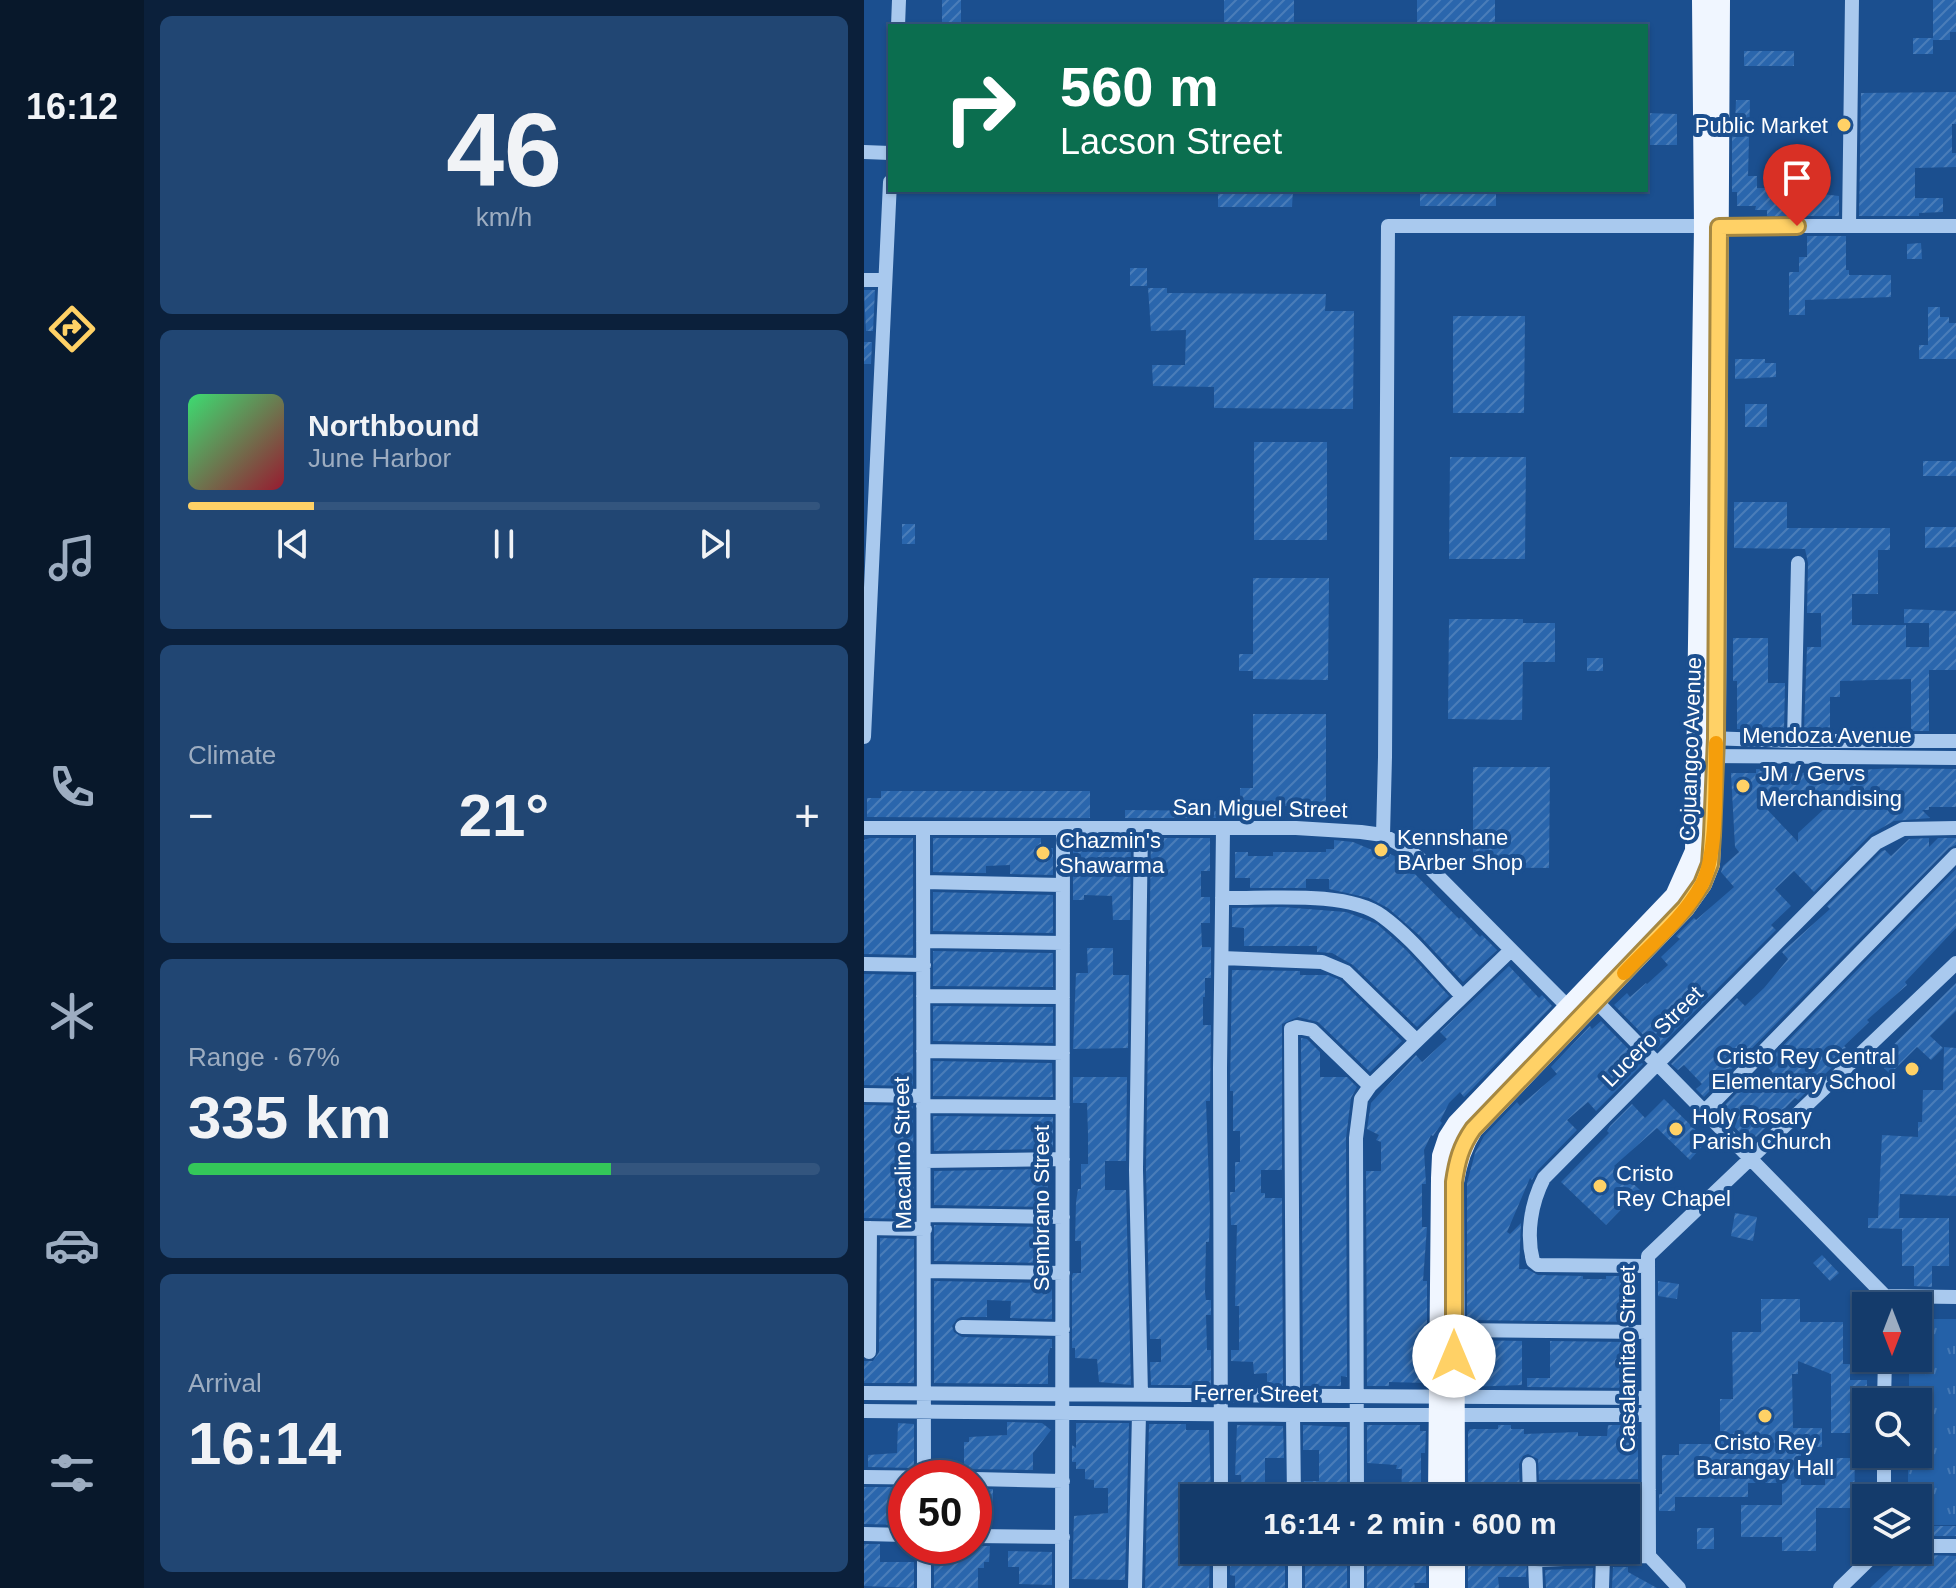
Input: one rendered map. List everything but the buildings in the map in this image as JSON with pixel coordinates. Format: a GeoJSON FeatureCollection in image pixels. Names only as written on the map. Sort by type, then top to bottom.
{"type":"FeatureCollection","features":[{"type":"Feature","properties":{"kind":"main road","name":"Cojuangco Avenue"},"geometry":{"type":"LineString","coordinates":[[1702,0],[1712,227]]}},
{"type":"Feature","properties":{"kind":"main road","name":"Cojuangco Avenue"},"geometry":{"type":"LineString","coordinates":[[1439,1484],[1454,1330],[1454,1182],[1463,1144],[1675,896],[1695,851],[1707,747],[1712,227],[1720,0]]}},
{"type":"Feature","properties":{"kind":"main road","name":"Cojuangco Avenue"},"geometry":{"type":"LineString","coordinates":[[1453,1484],[1445,1406],[1442,1156],[1457,1124],[1487,1092],[1575,1014]]}},
{"type":"Feature","properties":{"kind":"main road"},"geometry":{"type":"LineString","coordinates":[[1439,1564],[1439,1588]]}},
{"type":"Feature","properties":{"kind":"main road"},"geometry":{"type":"LineString","coordinates":[[1455,1564],[1455,1588]]}},
{"type":"Feature","properties":{"kind":"street"},"geometry":{"type":"LineString","coordinates":[[898,24],[899,0]]}},
{"type":"Feature","properties":{"kind":"street"},"geometry":{"type":"LineString","coordinates":[[1849,226],[1852,0]]}},
{"type":"Feature","properties":{"kind":"street"},"geometry":{"type":"LineString","coordinates":[[864,152],[888,153]]}},
{"type":"Feature","properties":{"kind":"street"},"geometry":{"type":"LineString","coordinates":[[864,737],[871,429],[889,192]]}},
{"type":"Feature","properties":{"kind":"street"},"geometry":{"type":"LineString","coordinates":[[1383,835],[1388,226],[1956,226]]}},
{"type":"Feature","properties":{"kind":"street"},"geometry":{"type":"LineString","coordinates":[[864,280],[884,280]]}},
{"type":"Feature","properties":{"kind":"street"},"geometry":{"type":"LineString","coordinates":[[1794,741],[1798,563]]}},
{"type":"Feature","properties":{"kind":"street","name":"Mendoza Avenue"},"geometry":{"type":"LineString","coordinates":[[1707,747],[1794,741],[1956,741]]}},
{"type":"Feature","properties":{"kind":"street","name":"Mendoza Avenue"},"geometry":{"type":"LineString","coordinates":[[1707,747],[1956,758]]}},
{"type":"Feature","properties":{"kind":"street","name":"San Miguel Street"},"geometry":{"type":"LineString","coordinates":[[864,828],[1296,828],[1383,835],[1425,863],[1575,1014]]}},
{"type":"Feature","properties":{"kind":"street","name":"Macalino Street"},"geometry":{"type":"LineString","coordinates":[[923,828],[924,1460]]}},
{"type":"Feature","properties":{"kind":"street","name":"Sembrano Street"},"geometry":{"type":"LineString","coordinates":[[1062,1588],[1063,828]]}},
{"type":"Feature","properties":{"kind":"street"},"geometry":{"type":"LineString","coordinates":[[1141,828],[1136,1170],[1141,1395]]}},
{"type":"Feature","properties":{"kind":"street","name":"Lucero Street"},"geometry":{"type":"LineString","coordinates":[[1647,1266],[1538,1265],[1533,1261],[1530,1223],[1534,1201],[1544,1178],[1876,843],[1903,829],[1956,828]]}},
{"type":"Feature","properties":{"kind":"street"},"geometry":{"type":"LineString","coordinates":[[1221,1484],[1223,829]]}},
{"type":"Feature","properties":{"kind":"street"},"geometry":{"type":"LineString","coordinates":[[1704,1112],[1956,855]]}},
{"type":"Feature","properties":{"kind":"street"},"geometry":{"type":"LineString","coordinates":[[923,882],[1063,885]]}},
{"type":"Feature","properties":{"kind":"street"},"geometry":{"type":"LineString","coordinates":[[1222,898],[1322,900],[1356,904],[1380,915],[1461,995]]}},
{"type":"Feature","properties":{"kind":"street"},"geometry":{"type":"LineString","coordinates":[[923,941],[1063,943]]}},
{"type":"Feature","properties":{"kind":"street"},"geometry":{"type":"LineString","coordinates":[[1357,1484],[1356,1138],[1361,1099],[1370,1086],[1461,995],[1511,950]]}},
{"type":"Feature","properties":{"kind":"street"},"geometry":{"type":"LineString","coordinates":[[1222,958],[1322,962],[1346,972],[1416,1040]]}},
{"type":"Feature","properties":{"kind":"street","name":"Casalamitao Street"},"geometry":{"type":"LineString","coordinates":[[1649,1556],[1648,1256],[1956,963]]}},
{"type":"Feature","properties":{"kind":"street"},"geometry":{"type":"LineString","coordinates":[[864,964],[924,965]]}},
{"type":"Feature","properties":{"kind":"street"},"geometry":{"type":"LineString","coordinates":[[923,996],[1063,997]]}},
{"type":"Feature","properties":{"kind":"street"},"geometry":{"type":"LineString","coordinates":[[1591,996],[1876,1292]]}},
{"type":"Feature","properties":{"kind":"street"},"geometry":{"type":"LineString","coordinates":[[1293,1396],[1291,1029],[1312,1030],[1370,1086]]}},
{"type":"Feature","properties":{"kind":"street"},"geometry":{"type":"LineString","coordinates":[[923,1051],[1063,1053]]}},
{"type":"Feature","properties":{"kind":"street"},"geometry":{"type":"LineString","coordinates":[[864,1095],[923,1101],[1063,1107]]}},
{"type":"Feature","properties":{"kind":"street"},"geometry":{"type":"LineString","coordinates":[[924,1161],[1063,1159]]}},
{"type":"Feature","properties":{"kind":"street"},"geometry":{"type":"LineString","coordinates":[[869,1352],[867,1228],[925,1222],[1063,1217]]}},
{"type":"Feature","properties":{"kind":"street"},"geometry":{"type":"LineString","coordinates":[[924,1271],[1063,1273]]}},
{"type":"Feature","properties":{"kind":"street"},"geometry":{"type":"LineString","coordinates":[[1932,1298],[1956,1297]]}},
{"type":"Feature","properties":{"kind":"street"},"geometry":{"type":"LineString","coordinates":[[962,1327],[1063,1329]]}},
{"type":"Feature","properties":{"kind":"street"},"geometry":{"type":"LineString","coordinates":[[1454,1330],[1648,1332]]}},
{"type":"Feature","properties":{"kind":"street","name":"Ferrer Street"},"geometry":{"type":"LineString","coordinates":[[864,1393],[1357,1396],[1445,1406],[1648,1415]]}},
{"type":"Feature","properties":{"kind":"street","name":"Ferrer Street"},"geometry":{"type":"LineString","coordinates":[[864,1411],[1357,1415],[1445,1406],[1648,1398]]}},
{"type":"Feature","properties":{"kind":"street"},"geometry":{"type":"LineString","coordinates":[[1135,1588],[1139,1414]]}},
{"type":"Feature","properties":{"kind":"street"},"geometry":{"type":"LineString","coordinates":[[1293,1415],[1294,1484]]}},
{"type":"Feature","properties":{"kind":"street"},"geometry":{"type":"LineString","coordinates":[[1529,1464],[1530,1484]]}},
{"type":"Feature","properties":{"kind":"street"},"geometry":{"type":"LineString","coordinates":[[864,1477],[888,1477]]}},
{"type":"Feature","properties":{"kind":"street"},"geometry":{"type":"LineString","coordinates":[[992,1479],[1063,1481]]}},
{"type":"Feature","properties":{"kind":"street"},"geometry":{"type":"LineString","coordinates":[[1640,1489],[1649,1489]]}},
{"type":"Feature","properties":{"kind":"street"},"geometry":{"type":"LineString","coordinates":[[864,1534],[888,1535]]}},
{"type":"Feature","properties":{"kind":"street"},"geometry":{"type":"LineString","coordinates":[[992,1536],[1063,1537]]}},
{"type":"Feature","properties":{"kind":"street"},"geometry":{"type":"LineString","coordinates":[[1932,1546],[1956,1546]]}},
{"type":"Feature","properties":{"kind":"street"},"geometry":{"type":"LineString","coordinates":[[1640,1556],[1649,1556],[1679,1588]]}},
{"type":"Feature","properties":{"kind":"street"},"geometry":{"type":"LineString","coordinates":[[924,1564],[924,1588]]}},
{"type":"Feature","properties":{"kind":"street"},"geometry":{"type":"LineString","coordinates":[[1220,1564],[1220,1588]]}},
{"type":"Feature","properties":{"kind":"street"},"geometry":{"type":"LineString","coordinates":[[1295,1564],[1295,1588]]}},
{"type":"Feature","properties":{"kind":"street"},"geometry":{"type":"LineString","coordinates":[[1357,1564],[1357,1588]]}},
{"type":"Feature","properties":{"kind":"street"},"geometry":{"type":"LineString","coordinates":[[1534,1564],[1536,1588]]}},
{"type":"Feature","properties":{"kind":"street"},"geometry":{"type":"LineString","coordinates":[[1602,1588],[1603,1564]]}},
{"type":"Feature","properties":{"kind":"street"},"geometry":{"type":"LineString","coordinates":[[1840,1588],[1865,1564]]}},
{"type":"Feature","properties":{"kind":"green space"},"geometry":{"type":"Polygon","coordinates":[[[1932,1319],[1956,1319],[1956,1525],[1932,1525],[1932,1484],[1908,1484],[1908,1468],[1932,1468],[1932,1388],[1909,1388],[1909,1372],[1932,1372],[1932,1319]]]}},
{"type":"Feature","properties":{"kind":"slow traffic"},"geometry":{"type":"LineString","coordinates":[[1624,973],[1685,908],[1702,884],[1710,864],[1716,743]]}},
{"type":"Feature","properties":{"kind":"place","name":"Public Market"},"geometry":{"type":"Point","coordinates":[1844,125]}},
{"type":"Feature","properties":{"kind":"place","name":"JM / Gervs Merchandising"},"geometry":{"type":"Point","coordinates":[1743,786]}},
{"type":"Feature","properties":{"kind":"place","name":"Kennshane BArber Shop"},"geometry":{"type":"Point","coordinates":[1381,850]}},
{"type":"Feature","properties":{"kind":"place","name":"Chazmin's Shawarma"},"geometry":{"type":"Point","coordinates":[1043,853]}},
{"type":"Feature","properties":{"kind":"place","name":"Cristo Rey Central Elementary School"},"geometry":{"type":"Point","coordinates":[1912,1069]}},
{"type":"Feature","properties":{"kind":"place","name":"Holy Rosary Parish Church"},"geometry":{"type":"Point","coordinates":[1676,1129]}},
{"type":"Feature","properties":{"kind":"place","name":"Cristo Rey Chapel"},"geometry":{"type":"Point","coordinates":[1600,1186]}},
{"type":"Feature","properties":{"kind":"place","name":"Cristo Rey Barangay Hall"},"geometry":{"type":"Point","coordinates":[1765,1416]}},
{"type":"Feature","properties":{"kind":"route"},"geometry":{"type":"LineString","coordinates":[[1454,1356],[1454,1182],[1463,1144],[1473,1129],[1685,908],[1702,884],[1710,864],[1716,738],[1719,227],[1797,226]]}}]}
